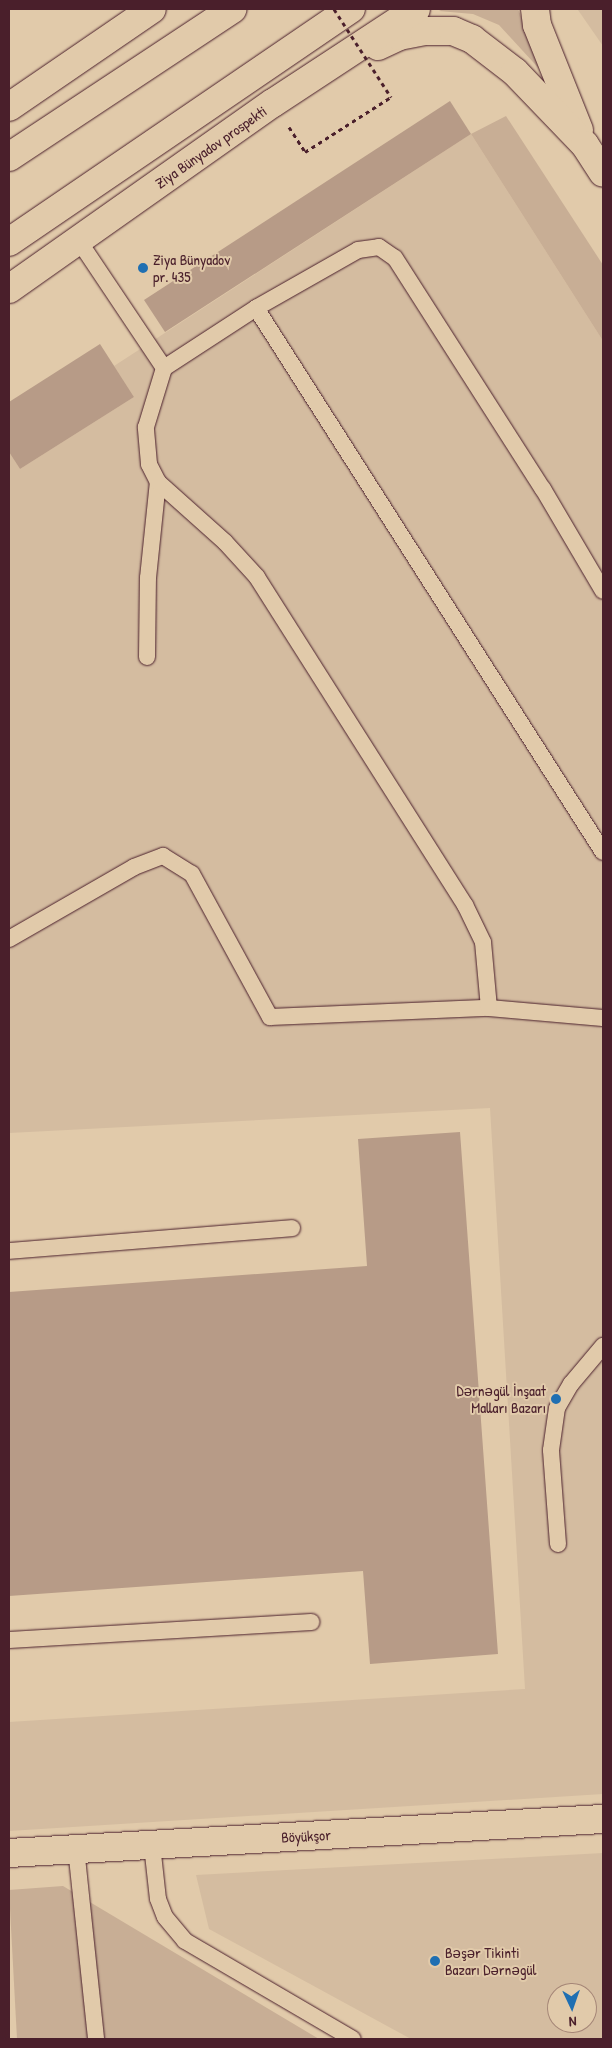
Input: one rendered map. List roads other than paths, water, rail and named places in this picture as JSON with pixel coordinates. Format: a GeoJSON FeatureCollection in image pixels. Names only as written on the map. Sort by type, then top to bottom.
{"type":"FeatureCollection","features":[{"type":"Feature","properties":{"kind":"main road"},"geometry":{"type":"LineString","coordinates":[[9,107],[152,9]]}},
{"type":"Feature","properties":{"kind":"main road"},"geometry":{"type":"LineString","coordinates":[[12,155],[233,9]]}},
{"type":"Feature","properties":{"kind":"main road"},"geometry":{"type":"LineString","coordinates":[[9,242],[351,9]]}},
{"type":"Feature","properties":{"kind":"main road","name":"Ziya Bünyadov prospekti"},"geometry":{"type":"LineString","coordinates":[[9,289],[273,103],[416,9]]}},
{"type":"Feature","properties":{"kind":"main road"},"geometry":{"type":"LineString","coordinates":[[534,9],[536,25],[585,145],[603,173]]}},
{"type":"Feature","properties":{"kind":"main road"},"geometry":{"type":"LineString","coordinates":[[273,103],[400,36],[424,31],[453,31],[496,55],[585,145]]}},
{"type":"Feature","properties":{"kind":"main road","name":"Böyükşor"},"geometry":{"type":"LineString","coordinates":[[9,1853],[603,1819]]}},
{"type":"Feature","properties":{"kind":"lane"},"geometry":{"type":"LineString","coordinates":[[79,241],[164,368]]}},
{"type":"Feature","properties":{"kind":"lane"},"geometry":{"type":"LineString","coordinates":[[488,1008],[483,942],[466,905],[257,577],[224,542],[158,482],[149,464],[146,428],[164,368],[256,308],[358,250],[379,247],[396,258],[543,489],[603,591]]}},
{"type":"Feature","properties":{"kind":"lane"},"geometry":{"type":"LineString","coordinates":[[256,308],[603,852]]}},
{"type":"Feature","properties":{"kind":"lane"},"geometry":{"type":"LineString","coordinates":[[147,657],[148,578],[158,482]]}},
{"type":"Feature","properties":{"kind":"lane"},"geometry":{"type":"LineString","coordinates":[[9,939],[134,866],[163,856],[192,874],[270,1017],[488,1008],[603,1018]]}},
{"type":"Feature","properties":{"kind":"lane"},"geometry":{"type":"LineString","coordinates":[[9,1251],[292,1228]]}},
{"type":"Feature","properties":{"kind":"lane"},"geometry":{"type":"LineString","coordinates":[[558,1544],[551,1450],[557,1408],[571,1384],[603,1346]]}},
{"type":"Feature","properties":{"kind":"lane"},"geometry":{"type":"LineString","coordinates":[[9,1640],[311,1622]]}},
{"type":"Feature","properties":{"kind":"lane"},"geometry":{"type":"LineString","coordinates":[[152,1845],[158,1899],[165,1917],[186,1941],[353,2039]]}},
{"type":"Feature","properties":{"kind":"lane"},"geometry":{"type":"LineString","coordinates":[[76,1848],[96,2039]]}},
{"type":"Feature","properties":{"kind":"place","name":"Ziya Bünyadov pr. 435"},"geometry":{"type":"Point","coordinates":[143,268]}},
{"type":"Feature","properties":{"kind":"place","name":"Dərnəgül İnşaat Malları Bazarı"},"geometry":{"type":"Point","coordinates":[556,1399]}},
{"type":"Feature","properties":{"kind":"place","name":"Bəşər Tikinti Bazarı Dərnəgül"},"geometry":{"type":"Point","coordinates":[435,1961]}}]}
